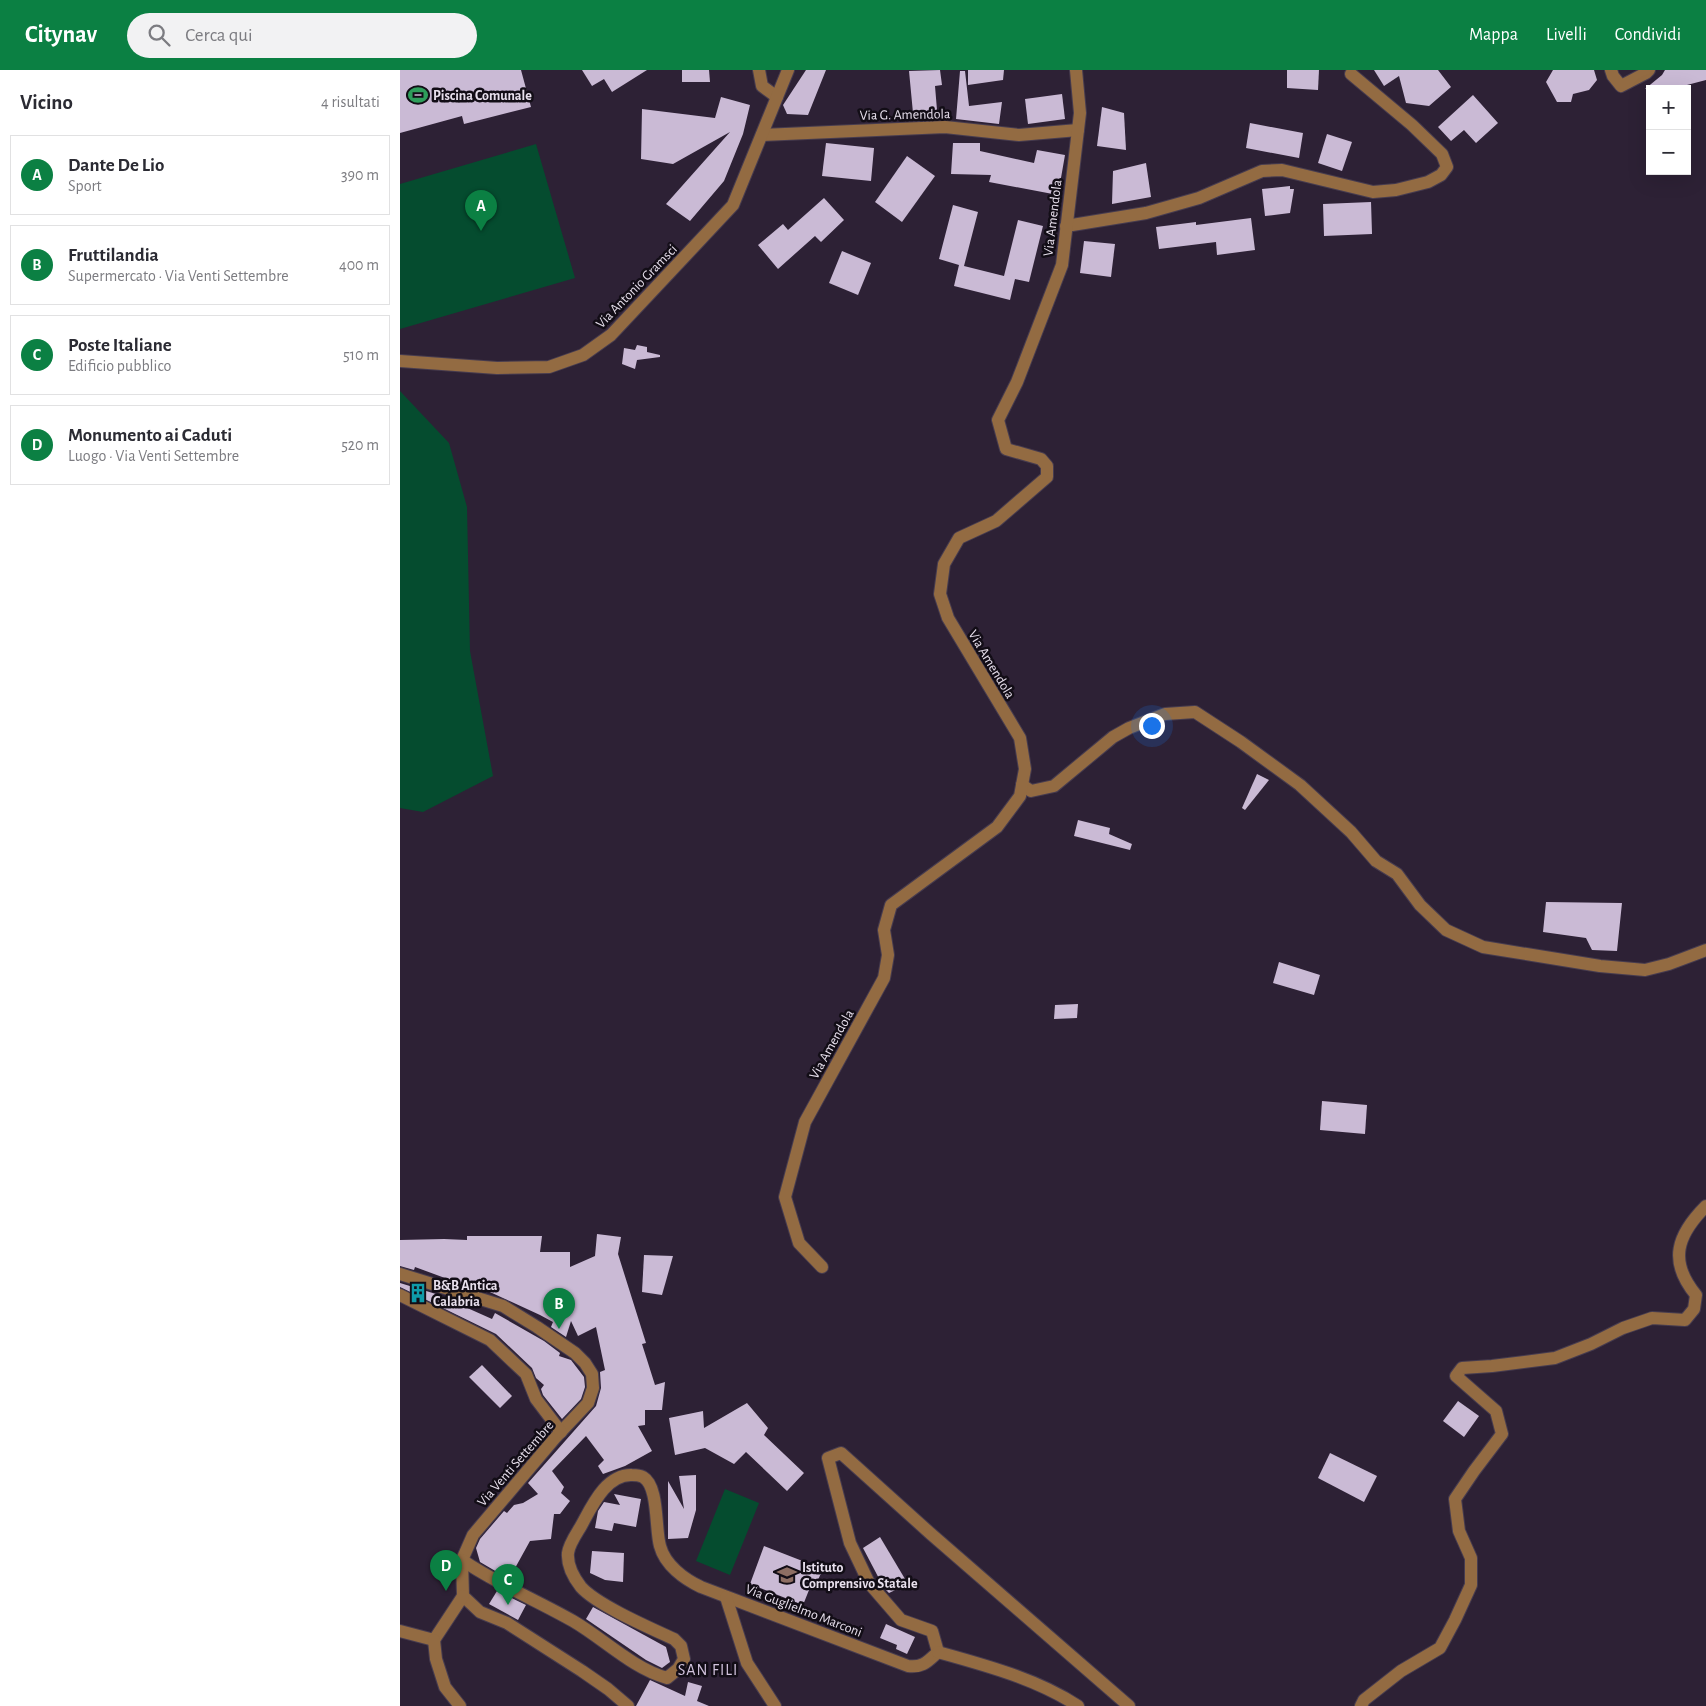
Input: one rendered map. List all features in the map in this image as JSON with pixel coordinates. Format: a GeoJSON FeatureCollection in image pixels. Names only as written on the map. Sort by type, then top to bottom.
{"type":"FeatureCollection","features":[{"type":"Feature","properties":{"kind":"street"},"geometry":{"type":"LineString","coordinates":[[759,70],[762,86],[777,97]]}},
{"type":"Feature","properties":{"kind":"street","name":"Via Antonio Gramsci"},"geometry":{"type":"LineString","coordinates":[[400,361],[497,368],[549,367],[583,355],[611,335],[733,205],[788,70]]}},
{"type":"Feature","properties":{"kind":"street","name":"Via Amendola"},"geometry":{"type":"LineString","coordinates":[[822,1267],[799,1243],[785,1197],[804,1122],[884,978],[888,955],[884,930],[891,905],[997,828],[1020,796],[1025,769],[1020,738],[948,618],[940,594],[944,564],[959,538],[996,521],[1047,477],[1047,466],[1041,459],[1006,449],[998,420],[1017,382],[1062,265],[1080,113],[1076,70]]}},
{"type":"Feature","properties":{"kind":"street"},"geometry":{"type":"LineString","coordinates":[[1611,70],[1612,76],[1621,86],[1646,73],[1648,70]]}},
{"type":"Feature","properties":{"kind":"street"},"geometry":{"type":"LineString","coordinates":[[1066,226],[1146,213],[1199,198],[1262,172],[1282,170],[1373,192],[1396,190],[1428,182],[1441,175],[1446,167],[1442,154],[1412,125],[1351,74]]}},
{"type":"Feature","properties":{"kind":"street","name":"Via G. Amendola"},"geometry":{"type":"LineString","coordinates":[[762,135],[945,127],[1020,136],[1078,130]]}},
{"type":"Feature","properties":{"kind":"street"},"geometry":{"type":"LineString","coordinates":[[1022,785],[1031,791],[1054,786],[1113,737],[1165,714],[1195,712],[1242,742],[1300,786],[1351,832],[1376,861],[1398,874],[1420,905],[1446,930],[1483,947],[1600,966],[1645,970],[1669,964],[1706,950]]}},
{"type":"Feature","properties":{"kind":"street"},"geometry":{"type":"LineString","coordinates":[[1361,1706],[1364,1700],[1401,1671],[1440,1648],[1471,1585],[1471,1558],[1458,1531],[1455,1499],[1474,1470],[1502,1434],[1496,1411],[1456,1376],[1462,1368],[1555,1358],[1591,1344],[1623,1328],[1652,1318],[1684,1320],[1694,1309],[1696,1295],[1686,1283],[1679,1266],[1679,1246],[1686,1228],[1706,1206]]}},
{"type":"Feature","properties":{"kind":"street","name":"Via Venti Settembre"},"geometry":{"type":"LineString","coordinates":[[400,1274],[503,1306],[537,1326],[575,1353],[592,1374],[593,1388],[588,1403],[473,1536],[462,1560],[464,1596]]}},
{"type":"Feature","properties":{"kind":"street"},"geometry":{"type":"LineString","coordinates":[[400,1295],[490,1340],[526,1374],[536,1398],[561,1432]]}},
{"type":"Feature","properties":{"kind":"street"},"geometry":{"type":"LineString","coordinates":[[1078,1706],[1065,1698],[996,1668],[938,1652],[932,1631],[901,1620],[869,1583],[850,1543],[828,1458],[841,1453],[930,1534],[1129,1706]]}},
{"type":"Feature","properties":{"kind":"street","name":"Via Guglielmo Marconi"},"geometry":{"type":"LineString","coordinates":[[462,1560],[487,1577],[573,1621],[651,1674],[666,1678],[678,1669],[684,1659],[681,1646],[674,1639],[597,1600],[582,1588],[570,1568],[568,1559],[568,1550],[594,1503],[606,1487],[621,1476],[634,1475],[644,1477],[650,1485],[654,1498],[660,1546],[665,1558],[675,1570],[688,1580],[726,1597],[908,1666],[916,1667],[925,1664],[938,1652]]}},
{"type":"Feature","properties":{"kind":"street"},"geometry":{"type":"LineString","coordinates":[[460,1706],[445,1687],[436,1659],[434,1640],[464,1596],[480,1612],[507,1623],[582,1671],[628,1706]]}},
{"type":"Feature","properties":{"kind":"street"},"geometry":{"type":"LineString","coordinates":[[726,1597],[747,1664],[775,1706]]}},
{"type":"Feature","properties":{"kind":"street"},"geometry":{"type":"LineString","coordinates":[[400,1631],[434,1640]]}},
{"type":"Feature","properties":{"kind":"green space"},"geometry":{"type":"Polygon","coordinates":[[[536,144],[575,278],[400,329],[400,184],[536,144]]]}},
{"type":"Feature","properties":{"kind":"green space"},"geometry":{"type":"Polygon","coordinates":[[[400,391],[449,443],[467,507],[470,651],[493,776],[423,812],[400,808],[400,391]]]}},
{"type":"Feature","properties":{"kind":"green space"},"geometry":{"type":"Polygon","coordinates":[[[725,1489],[759,1503],[730,1575],[696,1561],[725,1489]]]}},
{"type":"Feature","properties":{"kind":"building"},"geometry":{"type":"Polygon","coordinates":[[[400,70],[521,70],[531,107],[464,124],[462,116],[400,133],[400,70]]]}},
{"type":"Feature","properties":{"kind":"building"},"geometry":{"type":"Polygon","coordinates":[[[582,70],[647,70],[612,92],[604,79],[592,86],[582,70]]]}},
{"type":"Feature","properties":{"kind":"building"},"geometry":{"type":"Polygon","coordinates":[[[682,70],[709,70],[710,82],[682,82],[682,70]]]}},
{"type":"Feature","properties":{"kind":"building"},"geometry":{"type":"Polygon","coordinates":[[[806,70],[826,70],[808,115],[787,114],[783,105],[806,70]]]}},
{"type":"Feature","properties":{"kind":"building"},"geometry":{"type":"Polygon","coordinates":[[[940,70],[942,85],[935,86],[937,110],[913,113],[909,71],[940,70]]]}},
{"type":"Feature","properties":{"kind":"building"},"geometry":{"type":"Polygon","coordinates":[[[968,70],[1004,70],[1003,80],[968,85],[968,70]]]}},
{"type":"Feature","properties":{"kind":"building"},"geometry":{"type":"Polygon","coordinates":[[[1287,70],[1319,70],[1318,90],[1287,88],[1287,70]]]}},
{"type":"Feature","properties":{"kind":"building"},"geometry":{"type":"Polygon","coordinates":[[[1374,70],[1438,70],[1451,87],[1429,106],[1406,103],[1399,76],[1384,86],[1374,70]]]}},
{"type":"Feature","properties":{"kind":"building"},"geometry":{"type":"Polygon","coordinates":[[[1553,70],[1594,70],[1597,80],[1589,90],[1573,94],[1571,102],[1557,102],[1546,82],[1553,70]]]}},
{"type":"Feature","properties":{"kind":"building"},"geometry":{"type":"Polygon","coordinates":[[[1665,70],[1706,70],[1706,80],[1687,85],[1650,85],[1665,70]]]}},
{"type":"Feature","properties":{"kind":"building"},"geometry":{"type":"Polygon","coordinates":[[[960,71],[965,71],[969,106],[1002,102],[999,124],[956,119],[960,71]]]}},
{"type":"Feature","properties":{"kind":"building"},"geometry":{"type":"Polygon","coordinates":[[[1062,94],[1065,119],[1028,124],[1025,99],[1062,94]]]}},
{"type":"Feature","properties":{"kind":"building"},"geometry":{"type":"Polygon","coordinates":[[[1473,95],[1498,123],[1476,143],[1464,130],[1451,141],[1438,127],[1473,95]]]}},
{"type":"Feature","properties":{"kind":"building"},"geometry":{"type":"Polygon","coordinates":[[[721,97],[750,105],[743,134],[724,181],[690,221],[666,204],[730,132],[673,164],[641,159],[642,109],[715,118],[721,97]]]}},
{"type":"Feature","properties":{"kind":"building"},"geometry":{"type":"Polygon","coordinates":[[[1102,107],[1124,113],[1126,150],[1097,146],[1102,107]]]}},
{"type":"Feature","properties":{"kind":"building"},"geometry":{"type":"Polygon","coordinates":[[[1250,123],[1303,133],[1299,158],[1246,148],[1250,123]]]}},
{"type":"Feature","properties":{"kind":"building"},"geometry":{"type":"Polygon","coordinates":[[[1327,134],[1352,142],[1342,171],[1318,163],[1327,134]]]}},
{"type":"Feature","properties":{"kind":"building"},"geometry":{"type":"Polygon","coordinates":[[[826,143],[874,148],[871,181],[822,176],[826,143]]]}},
{"type":"Feature","properties":{"kind":"building"},"geometry":{"type":"Polygon","coordinates":[[[953,143],[980,143],[980,151],[1034,163],[1037,150],[1065,155],[1058,195],[989,182],[991,175],[951,174],[953,143]]]}},
{"type":"Feature","properties":{"kind":"building"},"geometry":{"type":"Polygon","coordinates":[[[907,156],[935,176],[902,222],[875,202],[907,156]]]}},
{"type":"Feature","properties":{"kind":"building"},"geometry":{"type":"Polygon","coordinates":[[[1146,163],[1151,197],[1112,204],[1113,171],[1146,163]]]}},
{"type":"Feature","properties":{"kind":"building"},"geometry":{"type":"Polygon","coordinates":[[[1290,186],[1290,189],[1294,189],[1290,213],[1265,216],[1262,189],[1290,186]]]}},
{"type":"Feature","properties":{"kind":"building"},"geometry":{"type":"Polygon","coordinates":[[[824,198],[844,220],[821,242],[815,236],[778,269],[758,245],[783,224],[788,230],[824,198]]]}},
{"type":"Feature","properties":{"kind":"building"},"geometry":{"type":"Polygon","coordinates":[[[1371,202],[1372,234],[1324,236],[1323,204],[1371,202]]]}},
{"type":"Feature","properties":{"kind":"building"},"geometry":{"type":"Polygon","coordinates":[[[953,205],[978,212],[964,266],[1004,276],[1018,220],[1043,226],[1029,282],[1015,279],[1010,300],[954,286],[959,265],[939,259],[953,205]]]}},
{"type":"Feature","properties":{"kind":"building"},"geometry":{"type":"Polygon","coordinates":[[[1251,218],[1255,250],[1217,255],[1216,242],[1159,249],[1156,227],[1196,222],[1196,225],[1251,218]]]}},
{"type":"Feature","properties":{"kind":"building"},"geometry":{"type":"Polygon","coordinates":[[[1084,241],[1115,244],[1111,277],[1080,273],[1084,241]]]}},
{"type":"Feature","properties":{"kind":"building"},"geometry":{"type":"Polygon","coordinates":[[[842,251],[871,263],[858,295],[829,283],[842,251]]]}},
{"type":"Feature","properties":{"kind":"building"},"geometry":{"type":"Polygon","coordinates":[[[637,345],[647,347],[647,352],[660,355],[660,357],[637,360],[635,369],[622,364],[624,348],[635,350],[637,345]]]}},
{"type":"Feature","properties":{"kind":"building"},"geometry":{"type":"Polygon","coordinates":[[[1257,774],[1269,780],[1245,810],[1242,808],[1257,774]]]}},
{"type":"Feature","properties":{"kind":"building"},"geometry":{"type":"Polygon","coordinates":[[[1078,820],[1110,828],[1109,834],[1132,844],[1130,850],[1074,836],[1078,820]]]}},
{"type":"Feature","properties":{"kind":"building"},"geometry":{"type":"Polygon","coordinates":[[[1546,902],[1622,903],[1617,951],[1592,950],[1586,938],[1543,932],[1546,902]]]}},
{"type":"Feature","properties":{"kind":"building"},"geometry":{"type":"Polygon","coordinates":[[[1279,962],[1320,975],[1314,995],[1273,983],[1279,962]]]}},
{"type":"Feature","properties":{"kind":"building"},"geometry":{"type":"Polygon","coordinates":[[[1078,1004],[1077,1018],[1054,1019],[1055,1005],[1078,1004]]]}},
{"type":"Feature","properties":{"kind":"building"},"geometry":{"type":"Polygon","coordinates":[[[1322,1101],[1367,1105],[1365,1134],[1320,1130],[1322,1101]]]}},
{"type":"Feature","properties":{"kind":"building"},"geometry":{"type":"Polygon","coordinates":[[[597,1234],[621,1237],[618,1254],[646,1343],[642,1344],[655,1385],[665,1382],[662,1410],[645,1410],[645,1425],[638,1426],[652,1451],[625,1466],[603,1474],[598,1466],[604,1460],[586,1436],[552,1471],[564,1487],[561,1493],[570,1501],[560,1514],[554,1514],[551,1539],[530,1541],[509,1579],[480,1562],[476,1548],[480,1539],[504,1511],[507,1513],[514,1505],[523,1503],[538,1494],[528,1483],[596,1406],[601,1388],[600,1372],[605,1370],[596,1327],[578,1336],[571,1321],[566,1337],[551,1327],[553,1322],[466,1281],[464,1285],[415,1267],[414,1270],[400,1266],[400,1240],[467,1240],[467,1236],[542,1236],[540,1252],[570,1252],[570,1267],[595,1256],[597,1234]]]}},
{"type":"Feature","properties":{"kind":"building"},"geometry":{"type":"Polygon","coordinates":[[[644,1255],[673,1256],[662,1295],[642,1292],[644,1255]]]}},
{"type":"Feature","properties":{"kind":"building"},"geometry":{"type":"Polygon","coordinates":[[[400,1283],[436,1294],[492,1319],[495,1313],[544,1341],[560,1353],[559,1356],[571,1360],[584,1377],[585,1387],[581,1399],[562,1419],[543,1395],[541,1389],[544,1385],[536,1378],[532,1368],[496,1334],[400,1287],[400,1283]]]}},
{"type":"Feature","properties":{"kind":"building"},"geometry":{"type":"Polygon","coordinates":[[[482,1365],[512,1396],[500,1408],[469,1377],[482,1365]]]}},
{"type":"Feature","properties":{"kind":"building"},"geometry":{"type":"Polygon","coordinates":[[[1458,1401],[1479,1416],[1464,1437],[1443,1421],[1458,1401]]]}},
{"type":"Feature","properties":{"kind":"building"},"geometry":{"type":"Polygon","coordinates":[[[747,1403],[768,1428],[764,1435],[804,1473],[787,1491],[746,1452],[734,1464],[705,1448],[675,1455],[669,1418],[703,1411],[704,1428],[747,1403]]]}},
{"type":"Feature","properties":{"kind":"building"},"geometry":{"type":"Polygon","coordinates":[[[1330,1453],[1377,1476],[1364,1502],[1318,1478],[1330,1453]]]}},
{"type":"Feature","properties":{"kind":"building"},"geometry":{"type":"Polygon","coordinates":[[[696,1475],[696,1510],[688,1538],[668,1539],[668,1481],[684,1509],[679,1476],[696,1475]]]}},
{"type":"Feature","properties":{"kind":"building"},"geometry":{"type":"Polygon","coordinates":[[[614,1494],[641,1499],[636,1527],[614,1523],[612,1531],[595,1528],[598,1511],[604,1502],[620,1505],[614,1494]]]}},
{"type":"Feature","properties":{"kind":"building"},"geometry":{"type":"Polygon","coordinates":[[[880,1537],[908,1584],[889,1593],[884,1588],[863,1548],[880,1537]]]}},
{"type":"Feature","properties":{"kind":"building","name":"Istituto Comprensivo Statale"},"geometry":{"type":"Polygon","coordinates":[[[764,1546],[823,1569],[817,1582],[813,1580],[803,1605],[750,1584],[764,1546]]]}},
{"type":"Feature","properties":{"kind":"building"},"geometry":{"type":"Polygon","coordinates":[[[592,1551],[624,1553],[623,1582],[605,1580],[590,1573],[592,1551]]]}},
{"type":"Feature","properties":{"kind":"building"},"geometry":{"type":"Polygon","coordinates":[[[497,1591],[526,1605],[518,1620],[489,1604],[497,1591]]]}},
{"type":"Feature","properties":{"kind":"building"},"geometry":{"type":"Polygon","coordinates":[[[593,1607],[666,1647],[670,1662],[662,1668],[646,1660],[586,1619],[593,1607]]]}},
{"type":"Feature","properties":{"kind":"building"},"geometry":{"type":"Polygon","coordinates":[[[886,1624],[915,1637],[907,1654],[896,1649],[897,1645],[880,1638],[886,1624]]]}},
{"type":"Feature","properties":{"kind":"building"},"geometry":{"type":"Polygon","coordinates":[[[650,1680],[685,1696],[688,1682],[702,1686],[697,1701],[709,1706],[636,1706],[650,1680]]]}},
{"type":"Feature","properties":{"kind":"place","name":"Piscina Comunale"},"geometry":{"type":"Point","coordinates":[418,95]}},
{"type":"Feature","properties":{"kind":"place","name":"Dante De Lio"},"geometry":{"type":"Point","coordinates":[481,231]}},
{"type":"Feature","properties":{"kind":"place","name":"B&B Antica Calabria"},"geometry":{"type":"Point","coordinates":[418,1293]}},
{"type":"Feature","properties":{"kind":"place","name":"Fruttilandia"},"geometry":{"type":"Point","coordinates":[559,1329]}},
{"type":"Feature","properties":{"kind":"place","name":"Istituto Comprensivo Statale"},"geometry":{"type":"Point","coordinates":[787,1575]}},
{"type":"Feature","properties":{"kind":"place","name":"Monumento ai Caduti"},"geometry":{"type":"Point","coordinates":[446,1591]}},
{"type":"Feature","properties":{"kind":"place","name":"Poste Italiane"},"geometry":{"type":"Point","coordinates":[508,1605]}},
{"type":"Feature","properties":{"kind":"district","name":"SAN FILI"},"geometry":{"type":"Point","coordinates":[708,1669]}}]}
